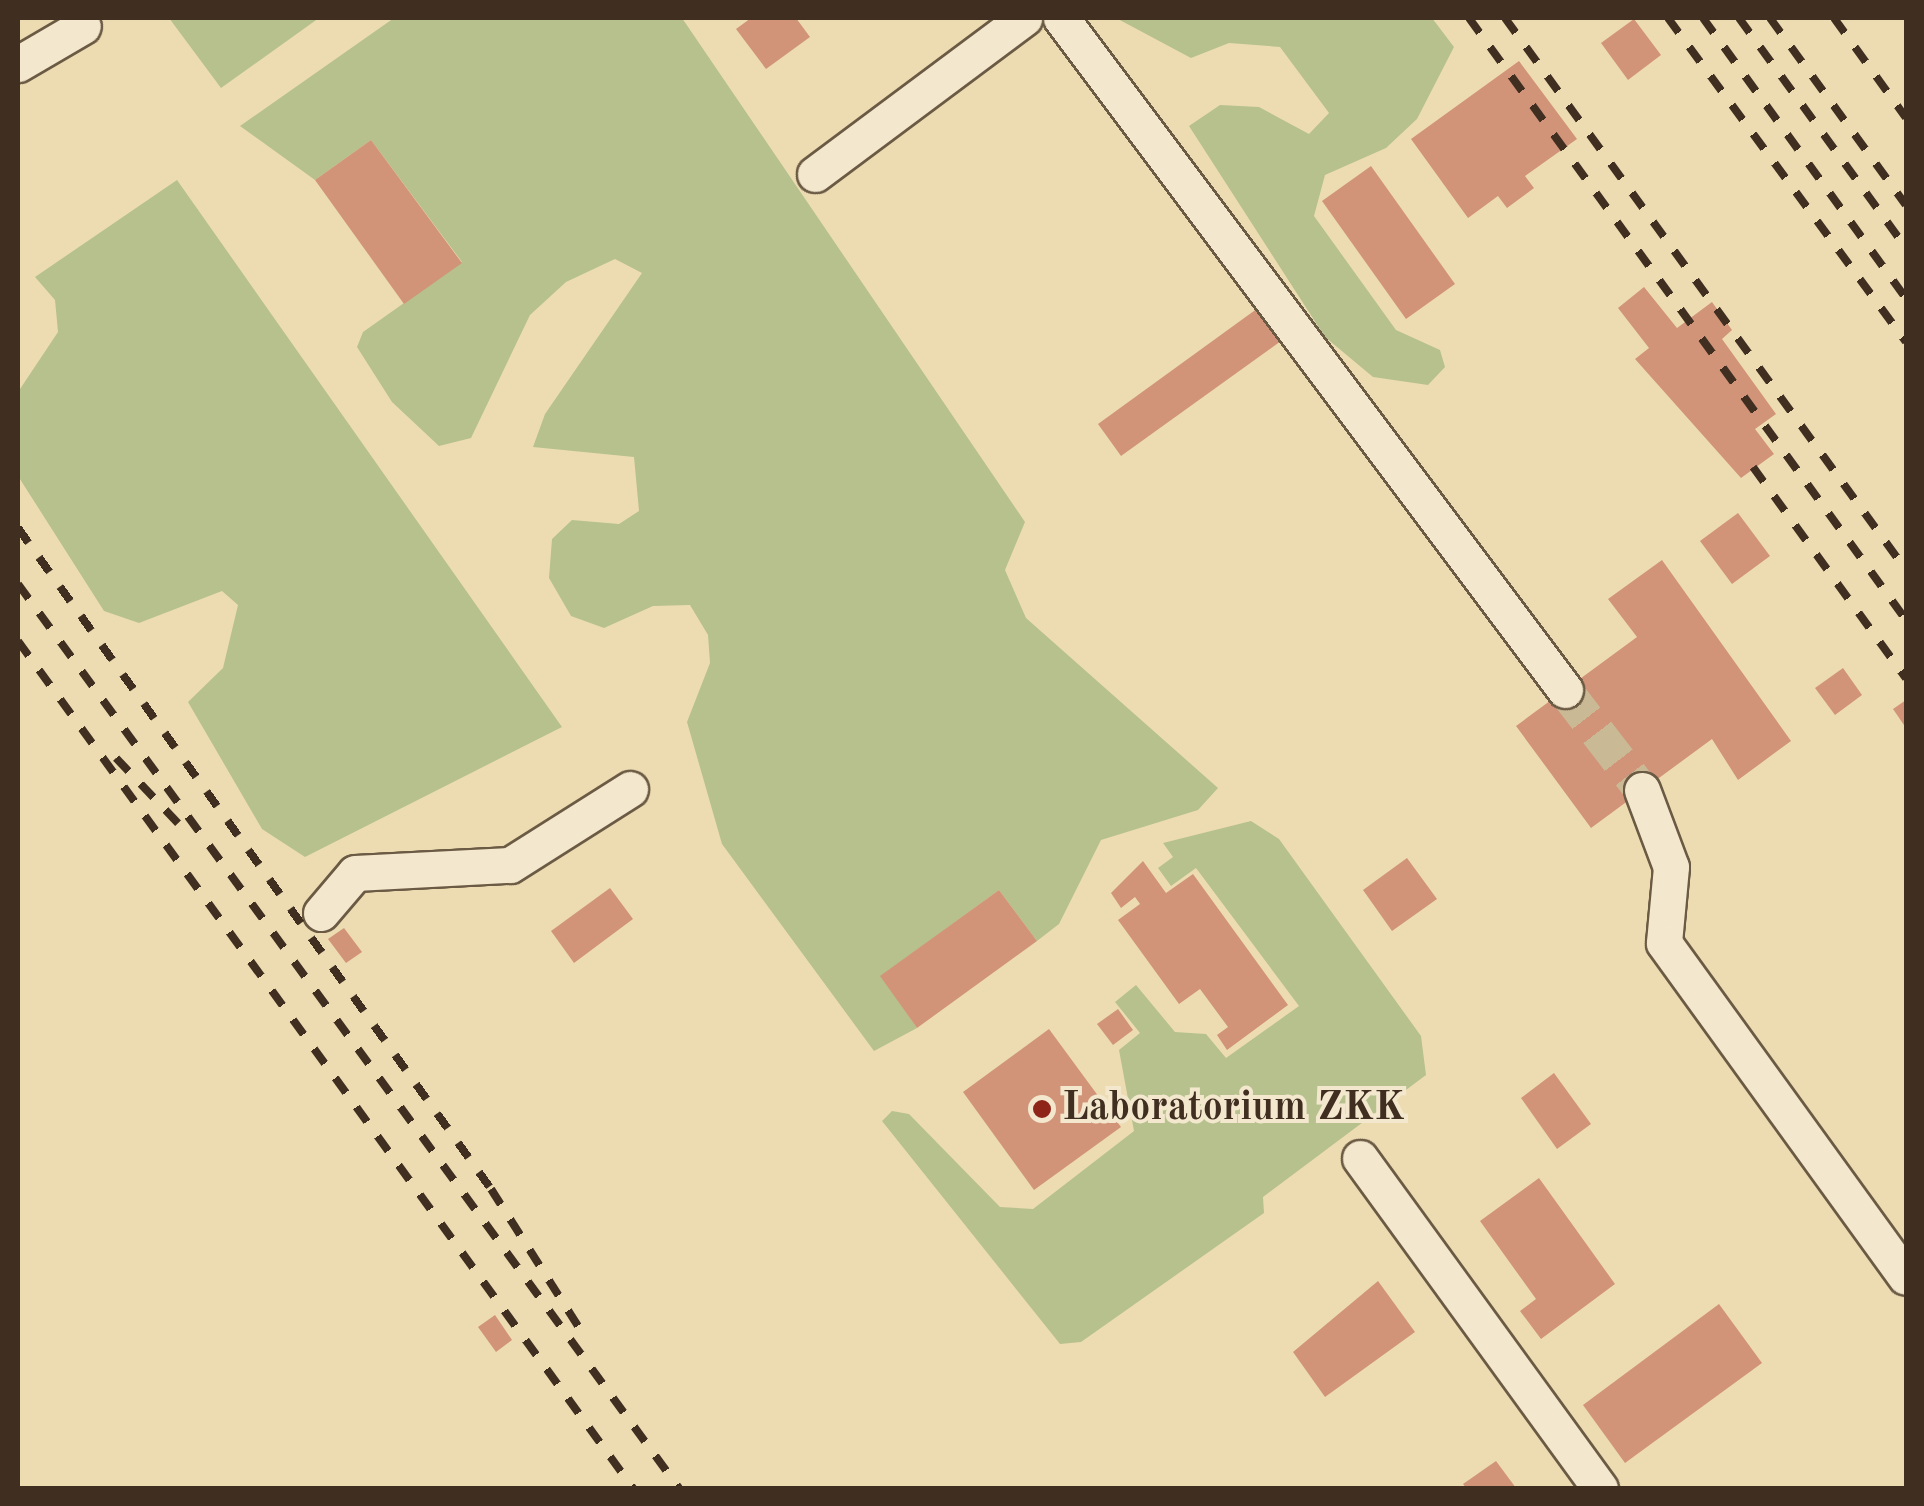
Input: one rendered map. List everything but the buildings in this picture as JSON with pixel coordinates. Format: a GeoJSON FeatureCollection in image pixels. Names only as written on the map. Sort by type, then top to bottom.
{"type":"FeatureCollection","features":[{"type":"Feature","properties":{"kind":"lane"},"geometry":{"type":"LineString","coordinates":[[816,174],[1024,18]]}},
{"type":"Feature","properties":{"kind":"lane"},"geometry":{"type":"LineString","coordinates":[[1061,18],[1564,690]]}},
{"type":"Feature","properties":{"kind":"lane"},"geometry":{"type":"LineString","coordinates":[[18,64],[82,26]]}},
{"type":"Feature","properties":{"kind":"lane"},"geometry":{"type":"LineString","coordinates":[[321,913],[355,873],[510,866],[630,789]]}},
{"type":"Feature","properties":{"kind":"lane"},"geometry":{"type":"LineString","coordinates":[[1642,790],[1671,866],[1664,943],[1906,1277]]}},
{"type":"Feature","properties":{"kind":"lane"},"geometry":{"type":"LineString","coordinates":[[1360,1158],[1600,1488]]}},
{"type":"Feature","properties":{"kind":"green space"},"geometry":{"type":"Polygon","coordinates":[[[169,18],[319,18],[221,88],[169,18]]]}},
{"type":"Feature","properties":{"kind":"green space"},"geometry":{"type":"Polygon","coordinates":[[[394,18],[682,18],[1025,522],[1005,570],[1026,618],[1218,788],[1198,810],[1101,840],[1059,924],[1037,941],[999,890],[881,976],[917,1028],[874,1051],[722,844],[687,722],[710,663],[708,635],[690,605],[653,606],[604,628],[571,616],[549,578],[552,539],[572,520],[619,524],[639,511],[634,457],[533,447],[545,414],[642,273],[615,259],[566,282],[530,315],[471,438],[439,446],[392,402],[357,347],[363,332],[462,262],[371,140],[315,180],[240,126],[394,18]]]}},
{"type":"Feature","properties":{"kind":"green space"},"geometry":{"type":"Polygon","coordinates":[[[1116,18],[1432,18],[1454,47],[1417,119],[1386,148],[1325,175],[1314,216],[1396,330],[1440,350],[1445,367],[1428,385],[1373,377],[1325,337],[1189,126],[1220,105],[1259,107],[1309,134],[1329,113],[1280,47],[1229,43],[1191,58],[1116,18]]]}},
{"type":"Feature","properties":{"kind":"green space"},"geometry":{"type":"Polygon","coordinates":[[[177,180],[562,727],[305,857],[262,829],[188,702],[223,668],[238,605],[222,591],[139,623],[104,611],[18,476],[18,392],[58,332],[55,300],[35,277],[177,180]]]}},
{"type":"Feature","properties":{"kind":"green space"},"geometry":{"type":"Polygon","coordinates":[[[1251,821],[1279,839],[1421,1036],[1426,1075],[1263,1197],[1264,1213],[1081,1342],[1060,1344],[882,1121],[892,1111],[909,1114],[1000,1207],[1033,1209],[1134,1131],[1119,1050],[1140,1033],[1115,1002],[1136,985],[1175,1032],[1206,1034],[1226,1058],[1299,1006],[1196,868],[1171,886],[1158,868],[1173,857],[1163,843],[1251,821]]]}},
{"type":"Feature","properties":{"kind":"tunnel"},"geometry":{"type":"LineString","coordinates":[[1565,690],[1642,790]]}},
{"type":"Feature","properties":{"kind":"railway"},"geometry":{"type":"LineString","coordinates":[[1469,18],[1906,620]]}},
{"type":"Feature","properties":{"kind":"railway"},"geometry":{"type":"LineString","coordinates":[[1505,18],[1906,570]]}},
{"type":"Feature","properties":{"kind":"railway"},"geometry":{"type":"LineString","coordinates":[[1668,18],[1906,342]]}},
{"type":"Feature","properties":{"kind":"railway"},"geometry":{"type":"LineString","coordinates":[[1703,18],[1906,298]]}},
{"type":"Feature","properties":{"kind":"railway"},"geometry":{"type":"LineString","coordinates":[[1739,18],[1906,248]]}},
{"type":"Feature","properties":{"kind":"railway"},"geometry":{"type":"LineString","coordinates":[[1770,18],[1906,205]]}},
{"type":"Feature","properties":{"kind":"railway"},"geometry":{"type":"LineString","coordinates":[[1834,18],[1906,118]]}},
{"type":"Feature","properties":{"kind":"railway"},"geometry":{"type":"LineString","coordinates":[[1753,467],[1906,678]]}},
{"type":"Feature","properties":{"kind":"railway"},"geometry":{"type":"LineString","coordinates":[[18,528],[491,1189],[583,1334]]}},
{"type":"Feature","properties":{"kind":"railway"},"geometry":{"type":"LineString","coordinates":[[18,584],[679,1488]]}},
{"type":"Feature","properties":{"kind":"railway"},"geometry":{"type":"LineString","coordinates":[[18,641],[633,1488]]}},
{"type":"Feature","properties":{"kind":"railway"},"geometry":{"type":"LineString","coordinates":[[116,758],[178,823]]}},
{"type":"Feature","properties":{"kind":"place","name":"Laboratorium ZKK"},"geometry":{"type":"Point","coordinates":[1042,1109]}}]}
